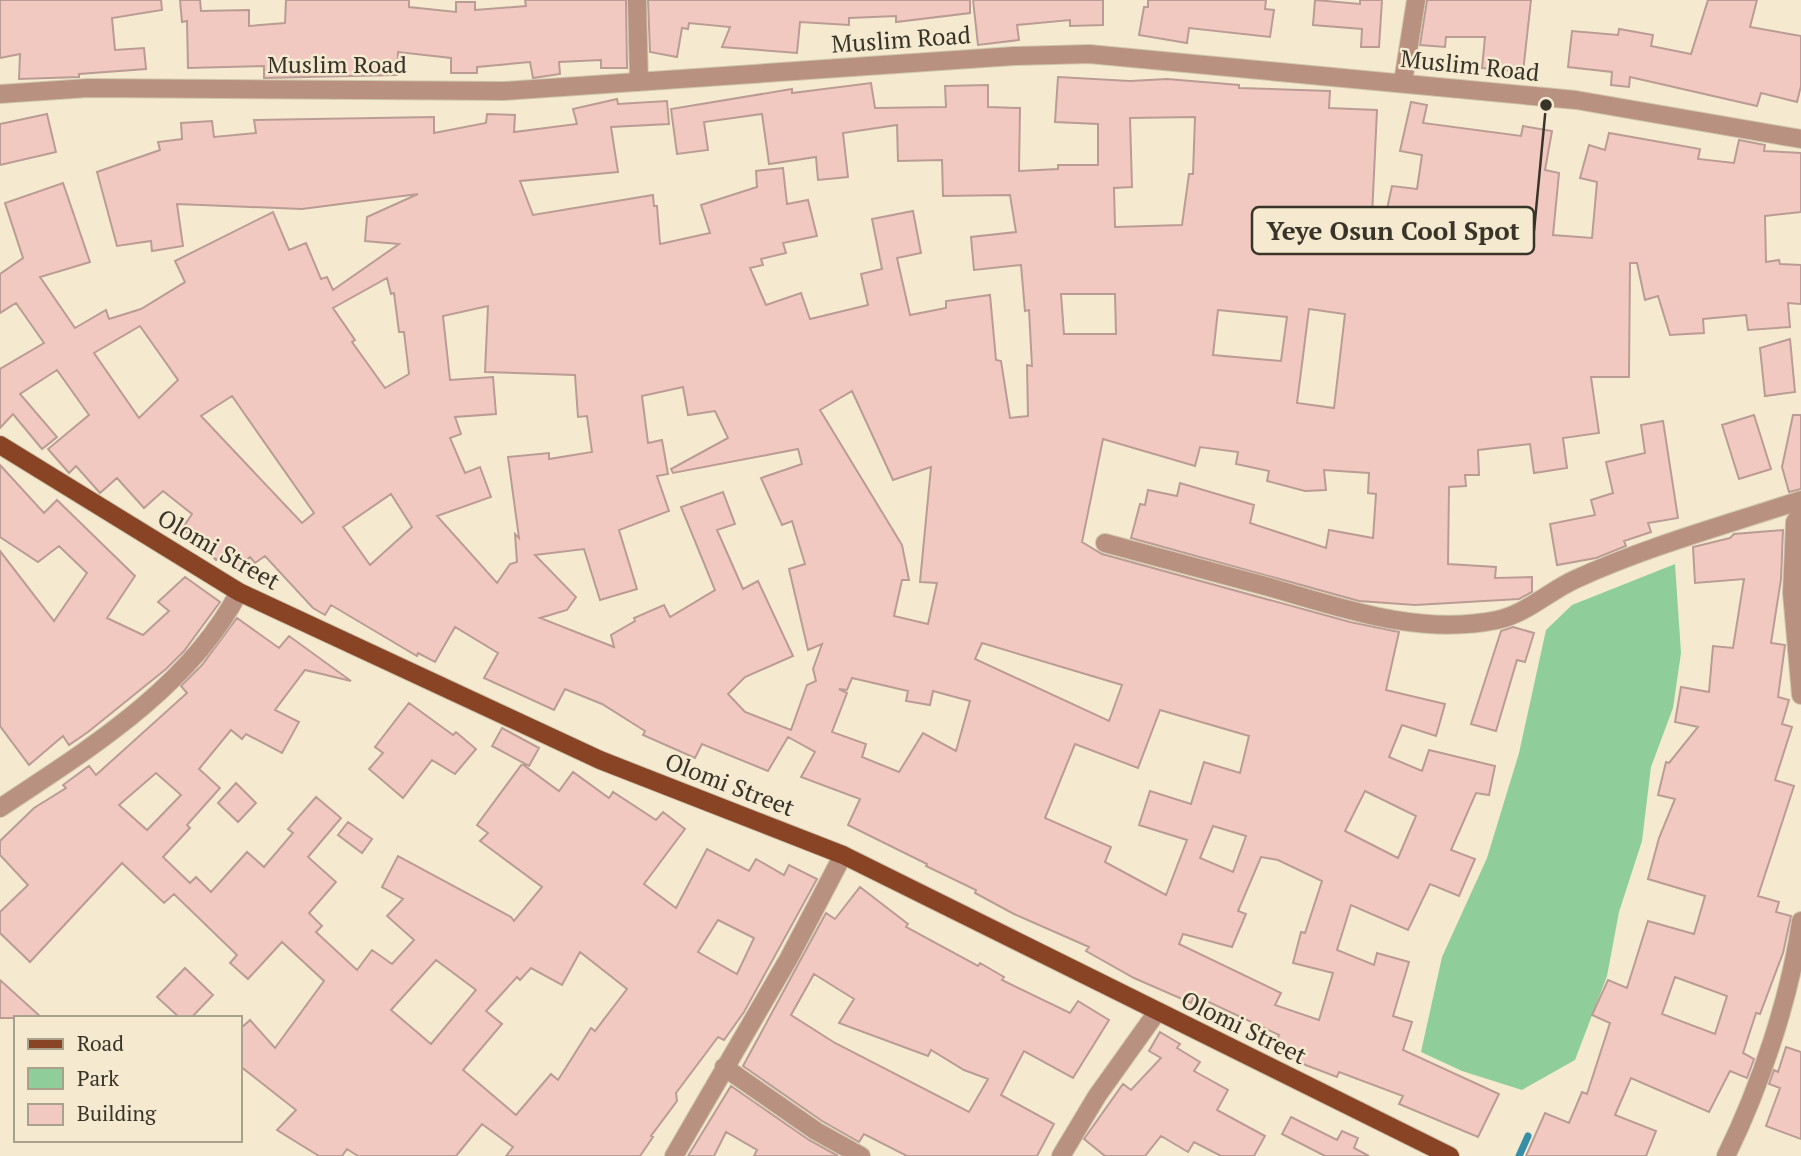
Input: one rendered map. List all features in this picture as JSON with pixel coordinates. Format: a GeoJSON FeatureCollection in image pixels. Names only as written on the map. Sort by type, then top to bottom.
{"type":"FeatureCollection","features":[{"type":"Feature","properties":{"kind":"main road","name":"Olomi Street"},"geometry":{"type":"LineString","coordinates":[[2,450],[239,592],[600,760],[843,855],[1450,1156]]}},
{"type":"Feature","properties":{"kind":"street"},"geometry":{"type":"LineString","coordinates":[[637,0],[639,82]]}},
{"type":"Feature","properties":{"kind":"street"},"geometry":{"type":"LineString","coordinates":[[1403,82],[1416,0]]}},
{"type":"Feature","properties":{"kind":"street","name":"Muslim Road"},"geometry":{"type":"LineString","coordinates":[[0,94],[88,88],[504,91],[1014,56],[1089,54],[1576,100],[1801,139]]}},
{"type":"Feature","properties":{"kind":"street"},"geometry":{"type":"LineString","coordinates":[[1105,543],[1339,609],[1429,625],[1454,625],[1497,620],[1516,614],[1574,579],[1636,555],[1801,500]]}},
{"type":"Feature","properties":{"kind":"street"},"geometry":{"type":"LineString","coordinates":[[1801,513],[1795,522],[1792,593],[1801,695]]}},
{"type":"Feature","properties":{"kind":"street"},"geometry":{"type":"LineString","coordinates":[[0,808],[70,761],[167,684],[200,649],[229,612],[239,592]]}},
{"type":"Feature","properties":{"kind":"street"},"geometry":{"type":"LineString","coordinates":[[674,1156],[789,958],[843,855]]}},
{"type":"Feature","properties":{"kind":"street"},"geometry":{"type":"LineString","coordinates":[[1726,1156],[1737,1133],[1784,1001],[1801,922]]}},
{"type":"Feature","properties":{"kind":"street"},"geometry":{"type":"LineString","coordinates":[[1061,1156],[1097,1097],[1157,1012]]}},
{"type":"Feature","properties":{"kind":"street"},"geometry":{"type":"LineString","coordinates":[[724,1067],[816,1131],[861,1156]]}},
{"type":"Feature","properties":{"kind":"green space"},"geometry":{"type":"Polygon","coordinates":[[[1675,564],[1681,653],[1673,708],[1651,767],[1642,841],[1619,912],[1607,976],[1575,1060],[1522,1090],[1462,1071],[1421,1052],[1442,957],[1487,858],[1519,753],[1546,630],[1572,605],[1675,564]]]}},
{"type":"Feature","properties":{"kind":"building"},"geometry":{"type":"Polygon","coordinates":[[[0,0],[161,0],[162,10],[112,18],[115,50],[144,48],[146,69],[79,74],[79,77],[19,79],[20,54],[0,58],[0,0]]]}},
{"type":"Feature","properties":{"kind":"building"},"geometry":{"type":"Polygon","coordinates":[[[180,0],[200,0],[201,11],[249,10],[249,26],[285,23],[286,0],[409,0],[409,7],[456,12],[456,2],[475,2],[475,10],[526,6],[525,0],[626,0],[627,68],[601,68],[601,60],[559,62],[560,74],[533,78],[530,62],[477,67],[477,73],[451,73],[451,58],[398,52],[397,75],[264,78],[264,66],[188,68],[187,21],[182,22],[180,0]]]}},
{"type":"Feature","properties":{"kind":"building"},"geometry":{"type":"Polygon","coordinates":[[[648,0],[970,0],[970,13],[896,22],[896,16],[849,18],[849,25],[800,22],[797,53],[722,47],[730,27],[689,23],[688,29],[682,28],[677,57],[650,52],[648,0]]]}},
{"type":"Feature","properties":{"kind":"building"},"geometry":{"type":"Polygon","coordinates":[[[973,0],[1103,0],[1103,25],[1070,26],[1070,20],[1017,25],[1019,40],[978,45],[973,0]]]}},
{"type":"Feature","properties":{"kind":"building"},"geometry":{"type":"Polygon","coordinates":[[[1148,0],[1266,0],[1265,9],[1274,10],[1270,37],[1189,28],[1187,43],[1139,35],[1144,7],[1148,7],[1148,0]]]}},
{"type":"Feature","properties":{"kind":"building"},"geometry":{"type":"Polygon","coordinates":[[[1315,0],[1360,4],[1360,0],[1382,0],[1379,47],[1361,47],[1362,29],[1313,25],[1315,0]]]}},
{"type":"Feature","properties":{"kind":"building"},"geometry":{"type":"Polygon","coordinates":[[[1427,0],[1531,0],[1523,72],[1482,68],[1485,37],[1446,37],[1445,47],[1420,45],[1427,0]]]}},
{"type":"Feature","properties":{"kind":"building"},"geometry":{"type":"Polygon","coordinates":[[[1708,0],[1757,0],[1750,27],[1801,36],[1801,86],[1797,102],[1761,93],[1757,106],[1630,77],[1629,87],[1611,85],[1612,72],[1568,67],[1572,31],[1618,35],[1619,29],[1653,35],[1651,46],[1691,54],[1708,0]]]}},
{"type":"Feature","properties":{"kind":"building"},"geometry":{"type":"Polygon","coordinates":[[[1058,77],[1130,81],[1167,79],[1239,85],[1239,88],[1330,91],[1329,108],[1377,110],[1372,216],[1385,218],[1392,186],[1417,189],[1422,155],[1400,151],[1411,102],[1427,105],[1423,123],[1521,136],[1523,126],[1552,131],[1545,170],[1559,173],[1553,235],[1592,238],[1597,182],[1580,178],[1589,145],[1605,150],[1609,133],[1700,149],[1698,159],[1734,163],[1739,140],[1765,145],[1764,151],[1801,153],[1801,212],[1765,216],[1766,262],[1779,260],[1780,264],[1801,265],[1801,304],[1788,303],[1790,327],[1748,330],[1746,315],[1703,319],[1704,333],[1670,335],[1658,296],[1645,300],[1637,263],[1630,263],[1629,377],[1591,377],[1599,433],[1563,438],[1567,468],[1534,473],[1530,444],[1478,450],[1479,475],[1465,475],[1466,486],[1449,487],[1448,564],[1496,567],[1495,578],[1532,577],[1532,592],[1519,599],[1415,605],[1359,601],[1131,538],[1140,504],[1145,505],[1148,490],[1177,496],[1180,483],[1254,505],[1250,523],[1326,548],[1329,530],[1373,538],[1376,494],[1368,493],[1369,473],[1324,470],[1326,490],[1305,491],[1267,481],[1269,471],[1236,464],[1238,452],[1200,447],[1195,466],[1103,439],[1082,542],[1102,554],[1350,622],[1399,632],[1386,690],[1445,704],[1436,736],[1402,725],[1389,757],[1422,771],[1429,750],[1495,766],[1489,795],[1476,793],[1451,850],[1475,859],[1459,896],[1430,884],[1408,930],[1351,905],[1337,950],[1374,965],[1377,953],[1409,962],[1393,1016],[1412,1022],[1403,1050],[1499,1094],[1478,1137],[1399,1104],[1403,1096],[1339,1072],[1337,1077],[1303,1064],[1273,1047],[1279,1035],[1194,995],[1191,1003],[1134,978],[1086,951],[1089,947],[1014,914],[975,893],[976,890],[848,825],[860,799],[801,777],[815,752],[788,737],[768,771],[702,744],[695,758],[643,735],[645,731],[602,704],[565,689],[554,710],[484,678],[498,653],[455,627],[435,662],[418,653],[417,656],[331,605],[325,615],[313,608],[265,556],[255,563],[250,557],[238,568],[224,552],[216,560],[194,537],[182,529],[192,514],[163,491],[144,508],[117,478],[100,493],[76,466],[69,473],[48,449],[89,415],[57,370],[20,394],[57,437],[42,449],[13,414],[0,428],[0,369],[44,343],[16,303],[0,313],[0,274],[23,258],[5,203],[63,183],[90,262],[40,277],[75,328],[106,310],[109,319],[141,309],[185,282],[175,261],[273,212],[289,250],[306,243],[321,279],[327,277],[333,290],[399,244],[365,241],[367,217],[418,194],[302,209],[177,204],[183,246],[152,251],[151,241],[117,246],[97,172],[160,150],[158,142],[182,139],[181,123],[212,121],[214,137],[256,133],[254,120],[434,117],[434,133],[486,123],[487,114],[515,115],[514,132],[577,124],[573,109],[617,99],[618,104],[667,101],[669,124],[611,127],[618,172],[520,181],[533,215],[653,195],[654,206],[657,206],[660,244],[710,233],[701,205],[757,187],[756,171],[783,168],[787,204],[808,200],[817,236],[783,243],[786,253],[761,259],[763,265],[750,268],[766,305],[801,293],[810,319],[868,305],[861,274],[882,269],[872,219],[913,211],[921,253],[897,258],[910,315],[946,308],[946,301],[990,295],[996,360],[1001,361],[1010,418],[1028,416],[1027,365],[1032,366],[1029,310],[1025,311],[1021,265],[974,270],[971,237],[1016,232],[1010,195],[943,196],[942,160],[898,161],[897,125],[843,133],[848,177],[818,180],[816,157],[769,164],[762,114],[704,122],[708,150],[677,154],[671,109],[792,89],[792,93],[871,83],[875,108],[946,107],[945,86],[988,85],[988,107],[1020,108],[1019,171],[1058,169],[1058,165],[1098,165],[1098,124],[1055,122],[1058,77]],[[1195,117],[1130,118],[1132,187],[1114,188],[1115,227],[1182,225],[1189,174],[1193,174],[1195,117]],[[387,278],[333,308],[355,340],[352,342],[385,388],[409,374],[404,332],[399,332],[394,293],[391,294],[387,278]],[[1061,294],[1064,334],[1116,334],[1115,294],[1061,294]],[[488,306],[443,316],[450,380],[493,377],[496,414],[455,417],[461,434],[450,438],[465,473],[480,467],[491,497],[437,516],[497,583],[510,564],[517,562],[515,534],[519,538],[508,457],[549,453],[549,459],[592,452],[587,416],[578,417],[575,375],[485,372],[488,306]],[[1309,309],[1297,403],[1334,408],[1345,314],[1309,309]],[[1218,310],[1213,355],[1281,361],[1287,317],[1218,310]],[[140,326],[94,353],[139,418],[178,380],[140,326]],[[683,387],[642,396],[648,443],[662,440],[668,474],[657,476],[669,511],[619,530],[637,589],[600,600],[584,549],[535,555],[576,597],[567,610],[540,618],[614,647],[611,635],[635,621],[634,618],[664,605],[670,617],[715,590],[681,507],[723,492],[735,524],[717,530],[743,589],[758,581],[793,656],[745,677],[728,694],[745,712],[791,730],[807,685],[816,681],[813,669],[822,644],[808,650],[789,569],[805,564],[792,521],[782,525],[761,478],[802,464],[798,449],[673,473],[671,469],[728,438],[715,411],[688,415],[683,387]],[[852,391],[820,410],[902,545],[909,580],[902,580],[894,616],[928,624],[937,583],[920,582],[931,467],[893,480],[852,391]],[[232,396],[201,416],[302,523],[314,513],[232,396]],[[391,494],[343,527],[370,565],[412,527],[391,494]],[[982,643],[975,659],[1109,721],[1122,685],[982,643]],[[852,678],[847,690],[839,689],[847,693],[832,732],[866,744],[862,757],[899,772],[923,733],[956,751],[970,701],[933,691],[930,705],[906,701],[908,691],[852,678]],[[1160,710],[1138,768],[1075,744],[1045,818],[1111,847],[1105,862],[1166,895],[1187,840],[1139,825],[1150,791],[1191,804],[1204,762],[1240,773],[1249,736],[1160,710]],[[1365,791],[1345,831],[1398,858],[1416,816],[1365,791]],[[1213,826],[1200,858],[1233,872],[1246,836],[1213,826]],[[1261,857],[1238,911],[1246,914],[1232,947],[1183,934],[1179,944],[1281,993],[1275,1005],[1319,1020],[1333,973],[1293,963],[1301,932],[1305,933],[1322,881],[1278,860],[1261,857]]]}},
{"type":"Feature","properties":{"kind":"building"},"geometry":{"type":"Polygon","coordinates":[[[47,114],[56,152],[0,165],[0,124],[47,114]]]}},
{"type":"Feature","properties":{"kind":"building"},"geometry":{"type":"Polygon","coordinates":[[[1790,339],[1795,392],[1765,396],[1760,348],[1790,339]]]}},
{"type":"Feature","properties":{"kind":"building"},"geometry":{"type":"Polygon","coordinates":[[[1754,415],[1771,469],[1739,479],[1722,425],[1754,415]]]}},
{"type":"Feature","properties":{"kind":"building"},"geometry":{"type":"Polygon","coordinates":[[[1793,415],[1801,415],[1801,489],[1789,492],[1782,467],[1793,415]]]}},
{"type":"Feature","properties":{"kind":"building"},"geometry":{"type":"Polygon","coordinates":[[[1663,421],[1678,518],[1648,523],[1651,532],[1624,541],[1626,546],[1596,558],[1557,565],[1550,524],[1595,515],[1591,500],[1613,493],[1606,462],[1645,453],[1641,425],[1663,421]]]}},
{"type":"Feature","properties":{"kind":"building"},"geometry":{"type":"Polygon","coordinates":[[[0,465],[44,513],[57,500],[135,576],[107,618],[143,635],[169,611],[158,602],[185,577],[220,602],[184,651],[166,669],[88,732],[69,745],[63,736],[29,765],[0,726],[0,551],[54,621],[87,573],[59,546],[38,562],[0,537],[0,465]]]}},
{"type":"Feature","properties":{"kind":"building"},"geometry":{"type":"Polygon","coordinates":[[[1783,530],[1781,579],[1771,643],[1785,645],[1778,697],[1789,700],[1782,724],[1792,727],[1775,780],[1794,786],[1758,896],[1779,902],[1776,912],[1791,916],[1783,953],[1760,1014],[1756,1013],[1743,1053],[1754,1059],[1747,1078],[1730,1071],[1709,1112],[1631,1078],[1615,1115],[1656,1131],[1646,1156],[1526,1156],[1545,1113],[1569,1123],[1582,1092],[1587,1094],[1610,1023],[1592,1015],[1608,980],[1627,988],[1648,921],[1694,934],[1705,896],[1648,879],[1659,838],[1675,799],[1658,795],[1666,762],[1669,763],[1698,727],[1675,722],[1681,687],[1709,692],[1713,646],[1733,648],[1744,579],[1695,583],[1693,547],[1730,538],[1734,534],[1783,530]],[[1675,977],[1662,1014],[1715,1034],[1727,996],[1675,977]]]}},
{"type":"Feature","properties":{"kind":"building"},"geometry":{"type":"Polygon","coordinates":[[[237,618],[279,648],[289,636],[351,681],[305,670],[275,710],[299,722],[282,753],[246,734],[242,739],[231,730],[199,769],[220,788],[187,825],[190,828],[163,857],[190,883],[196,877],[211,892],[247,852],[264,867],[293,833],[288,829],[316,797],[341,818],[308,857],[336,882],[309,913],[322,926],[316,932],[357,970],[372,950],[392,964],[414,940],[387,916],[403,899],[382,887],[398,856],[514,921],[542,887],[480,841],[488,833],[477,825],[522,764],[559,791],[573,772],[609,798],[613,792],[656,820],[663,812],[685,829],[644,884],[676,908],[707,849],[749,871],[756,859],[784,875],[789,865],[817,879],[744,1012],[724,1040],[718,1037],[676,1093],[677,1101],[640,1156],[506,1156],[513,1147],[482,1124],[456,1156],[358,1156],[347,1149],[342,1156],[319,1156],[277,1130],[296,1110],[242,1068],[242,1027],[250,1020],[275,1048],[324,981],[282,942],[248,979],[230,963],[237,955],[174,894],[164,903],[122,863],[30,962],[0,933],[0,912],[28,885],[0,855],[0,841],[34,808],[66,788],[63,785],[89,766],[96,775],[187,693],[181,686],[202,665],[237,618]],[[156,773],[119,805],[147,830],[181,795],[156,773]],[[718,920],[698,952],[737,974],[754,938],[718,920]],[[580,952],[562,985],[531,968],[520,980],[517,977],[486,1011],[502,1024],[463,1070],[516,1115],[551,1074],[558,1080],[591,1028],[595,1031],[627,989],[580,952]],[[436,960],[391,1010],[431,1044],[476,990],[436,960]]]}},
{"type":"Feature","properties":{"kind":"building"},"geometry":{"type":"Polygon","coordinates":[[[1513,627],[1534,633],[1525,662],[1517,660],[1496,731],[1471,724],[1501,631],[1513,627]]]}},
{"type":"Feature","properties":{"kind":"building"},"geometry":{"type":"Polygon","coordinates":[[[409,703],[453,735],[456,732],[476,749],[455,774],[432,760],[403,798],[369,769],[383,753],[375,747],[409,703]]]}},
{"type":"Feature","properties":{"kind":"building"},"geometry":{"type":"Polygon","coordinates":[[[502,728],[539,748],[529,766],[492,746],[502,728]]]}},
{"type":"Feature","properties":{"kind":"building"},"geometry":{"type":"Polygon","coordinates":[[[236,783],[256,803],[238,822],[218,803],[236,783]]]}},
{"type":"Feature","properties":{"kind":"building"},"geometry":{"type":"Polygon","coordinates":[[[348,822],[372,839],[362,853],[338,835],[348,822]]]}},
{"type":"Feature","properties":{"kind":"building"},"geometry":{"type":"Polygon","coordinates":[[[860,887],[908,924],[906,927],[978,966],[980,963],[1004,977],[1002,980],[1070,1013],[1078,1001],[1109,1020],[1073,1078],[1024,1051],[1001,1095],[1054,1124],[1037,1156],[907,1156],[864,1134],[859,1142],[822,1121],[743,1066],[826,913],[835,919],[860,887]],[[814,974],[791,1015],[835,1043],[969,1112],[988,1079],[964,1070],[931,1050],[928,1056],[839,1023],[854,999],[814,974]]]}},
{"type":"Feature","properties":{"kind":"building"},"geometry":{"type":"Polygon","coordinates":[[[185,968],[213,995],[193,1016],[178,1016],[157,997],[185,968]]]}},
{"type":"Feature","properties":{"kind":"building"},"geometry":{"type":"Polygon","coordinates":[[[0,980],[40,1016],[14,1016],[0,1018],[0,980]]]}},
{"type":"Feature","properties":{"kind":"building"},"geometry":{"type":"Polygon","coordinates":[[[1160,1032],[1180,1044],[1177,1048],[1200,1062],[1194,1071],[1228,1090],[1217,1110],[1265,1136],[1254,1156],[1221,1156],[1194,1142],[1188,1152],[1161,1136],[1145,1156],[1105,1156],[1084,1139],[1123,1084],[1131,1090],[1161,1058],[1149,1051],[1160,1032]]]}},
{"type":"Feature","properties":{"kind":"building"},"geometry":{"type":"Polygon","coordinates":[[[1786,1047],[1801,1052],[1801,1139],[1766,1126],[1780,1088],[1769,1084],[1774,1070],[1778,1072],[1786,1047]]]}},
{"type":"Feature","properties":{"kind":"building"},"geometry":{"type":"Polygon","coordinates":[[[731,1086],[809,1140],[838,1156],[754,1156],[757,1150],[726,1132],[714,1156],[688,1156],[731,1086]]]}},
{"type":"Feature","properties":{"kind":"building"},"geometry":{"type":"Polygon","coordinates":[[[1291,1117],[1337,1140],[1342,1131],[1358,1138],[1354,1148],[1369,1156],[1325,1156],[1282,1134],[1291,1117]]]}},
{"type":"Feature","properties":{"kind":"waterway"},"geometry":{"type":"LineString","coordinates":[[1519,1156],[1528,1136]]}},
{"type":"Feature","properties":{"kind":"place","name":"Yeye Osun Cool Spot"},"geometry":{"type":"Point","coordinates":[1546,105]}}]}
